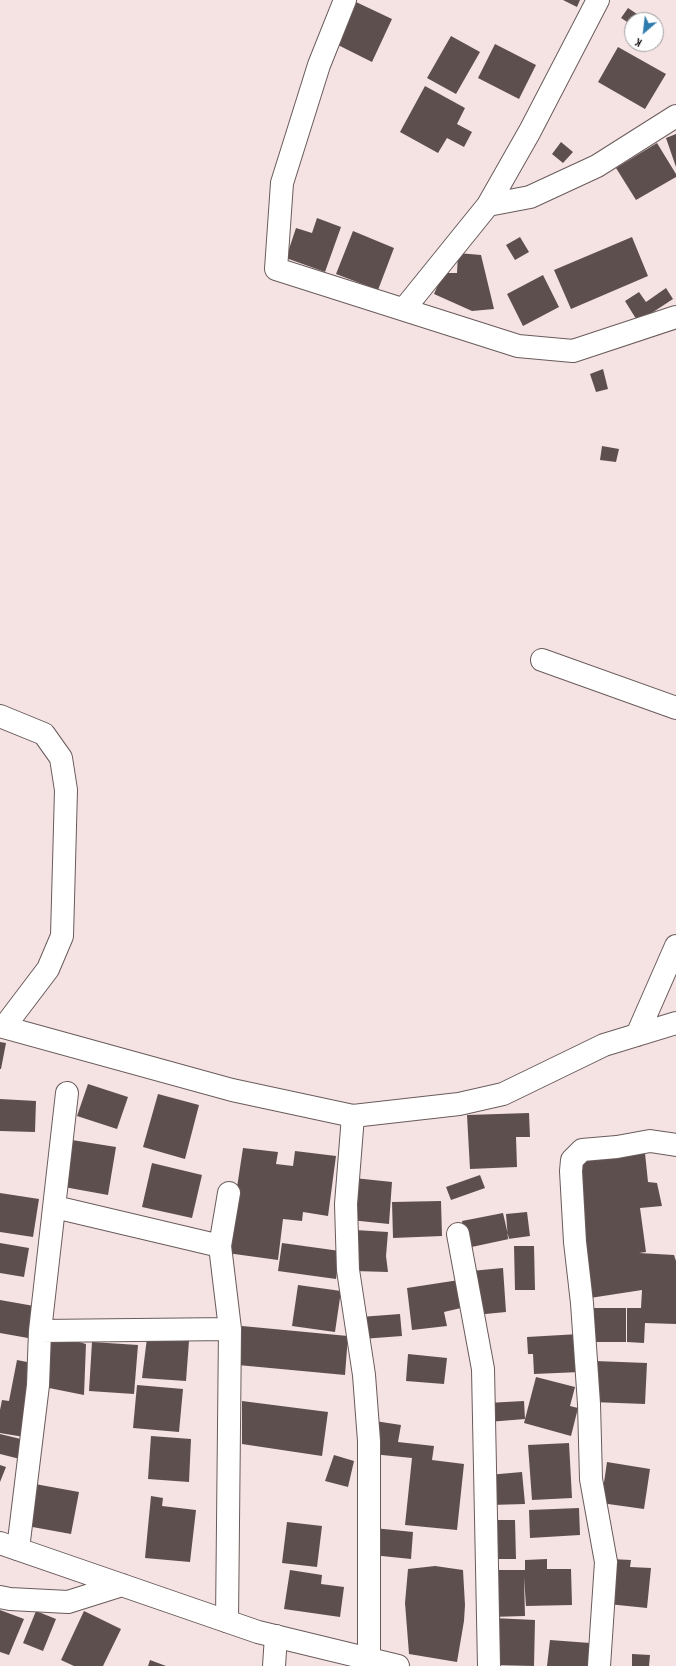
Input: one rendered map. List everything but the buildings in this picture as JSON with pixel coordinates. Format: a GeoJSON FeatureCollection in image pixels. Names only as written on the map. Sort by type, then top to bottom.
{"type":"FeatureCollection","features":[{"type":"Feature","properties":{"kind":"street"},"geometry":{"type":"LineString","coordinates":[[345,0],[319,65],[282,183],[276,269],[518,346],[572,351],[676,317]]}},
{"type":"Feature","properties":{"kind":"street"},"geometry":{"type":"LineString","coordinates":[[404,309],[488,205],[530,131],[598,0]]}},
{"type":"Feature","properties":{"kind":"street"},"geometry":{"type":"LineString","coordinates":[[488,205],[530,197],[597,166],[676,116]]}},
{"type":"Feature","properties":{"kind":"street"},"geometry":{"type":"LineString","coordinates":[[542,660],[676,708]]}},
{"type":"Feature","properties":{"kind":"street"},"geometry":{"type":"LineString","coordinates":[[0,716],[44,734],[61,758],[66,790],[62,936],[48,969],[2,1027],[232,1090],[353,1116],[459,1104],[503,1094],[604,1045],[676,1023]]}},
{"type":"Feature","properties":{"kind":"street"},"geometry":{"type":"LineString","coordinates":[[637,1035],[676,946]]}},
{"type":"Feature","properties":{"kind":"street"},"geometry":{"type":"LineString","coordinates":[[68,1093],[40,1330],[38,1385],[9,1546],[227,1621],[276,1636],[398,1666]]}},
{"type":"Feature","properties":{"kind":"street"},"geometry":{"type":"LineString","coordinates":[[353,1116],[346,1211],[348,1270],[364,1376],[369,1441],[369,1659]]}},
{"type":"Feature","properties":{"kind":"street"},"geometry":{"type":"LineString","coordinates":[[599,1666],[606,1562],[591,1479],[590,1404],[582,1303],[575,1242],[571,1171],[572,1160],[582,1150],[616,1147],[650,1141],[676,1145]]}},
{"type":"Feature","properties":{"kind":"street"},"geometry":{"type":"LineString","coordinates":[[227,1621],[230,1329],[220,1246],[229,1193]]}},
{"type":"Feature","properties":{"kind":"street"},"geometry":{"type":"LineString","coordinates":[[55,1207],[220,1246]]}},
{"type":"Feature","properties":{"kind":"street"},"geometry":{"type":"LineString","coordinates":[[458,1234],[483,1369],[489,1666]]}},
{"type":"Feature","properties":{"kind":"street"},"geometry":{"type":"LineString","coordinates":[[40,1330],[230,1329]]}},
{"type":"Feature","properties":{"kind":"street"},"geometry":{"type":"LineString","coordinates":[[0,1597],[10,1599],[68,1602],[122,1585]]}},
{"type":"Feature","properties":{"kind":"street"},"geometry":{"type":"LineString","coordinates":[[274,1666],[276,1636]]}}]}
